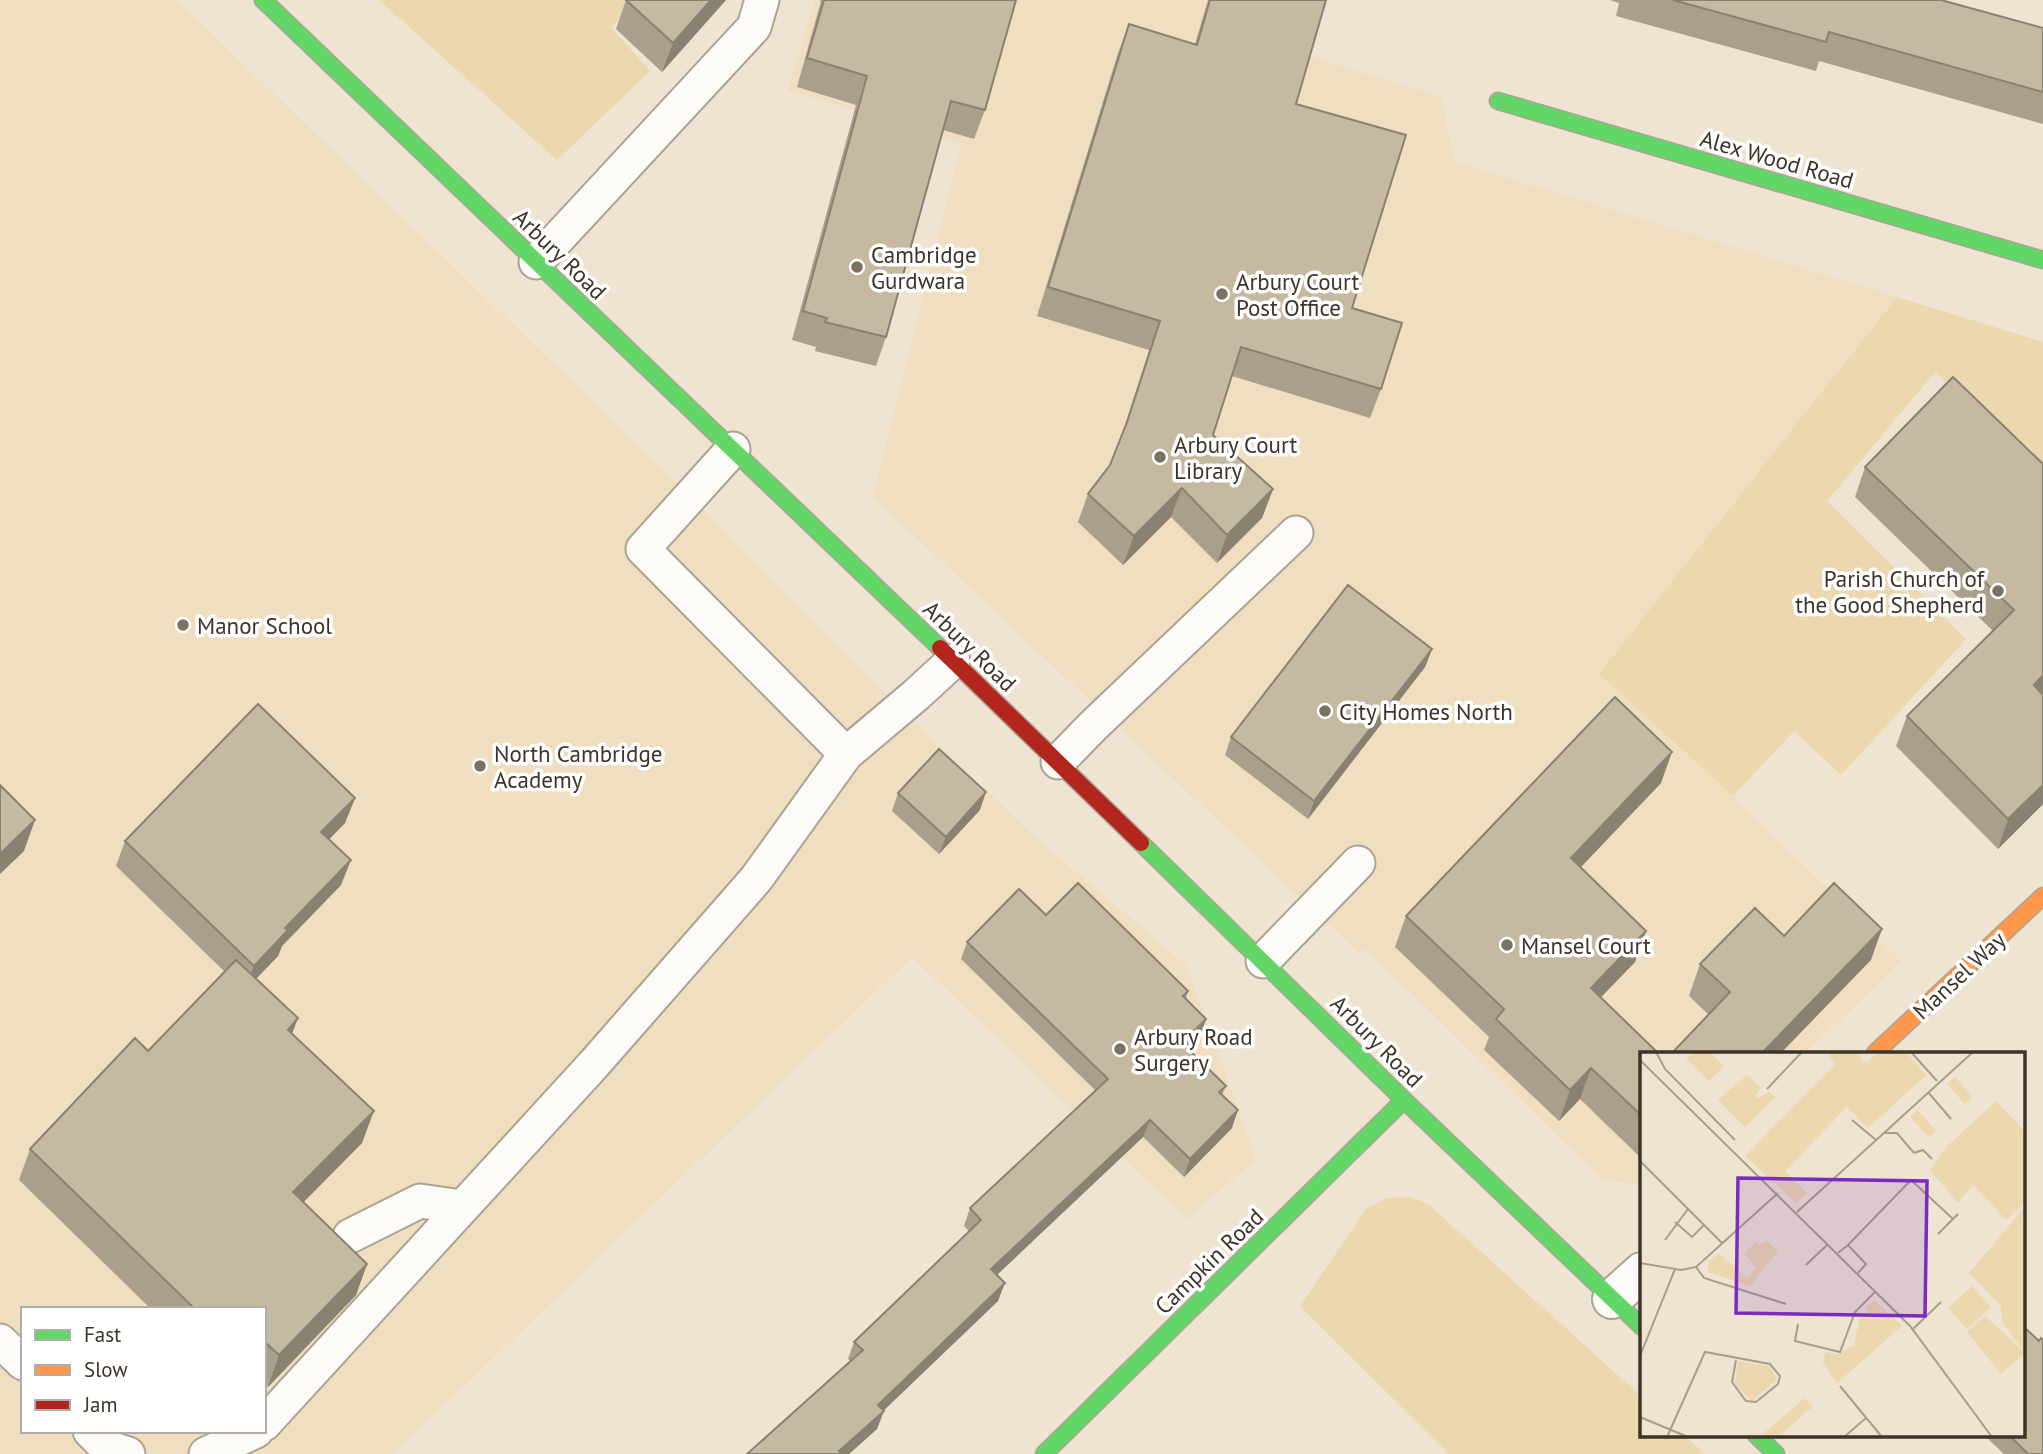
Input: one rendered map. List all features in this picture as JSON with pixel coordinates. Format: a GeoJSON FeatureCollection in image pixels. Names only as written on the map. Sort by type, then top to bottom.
{"type":"FeatureCollection","features":[{"type":"Feature","properties":{"kind":"street","name":"Arbury Road"},"geometry":{"type":"LineString","coordinates":[[263,0],[733,449],[1640,1325]]}},
{"type":"Feature","properties":{"kind":"street","name":"Alex Wood Road"},"geometry":{"type":"LineString","coordinates":[[1498,101],[2043,260]]}},
{"type":"Feature","properties":{"kind":"street","name":"Mansel Way"},"geometry":{"type":"LineString","coordinates":[[1876,1052],[2043,896]]}},
{"type":"Feature","properties":{"kind":"street","name":"Campkin Road"},"geometry":{"type":"LineString","coordinates":[[1044,1454],[1404,1100]]}},
{"type":"Feature","properties":{"kind":"street"},"geometry":{"type":"LineString","coordinates":[[1612,1299],[1640,1274]]}},
{"type":"Feature","properties":{"kind":"street"},"geometry":{"type":"LineString","coordinates":[[1757,1436],[1776,1454]]}},
{"type":"Feature","properties":{"kind":"lane"},"geometry":{"type":"LineString","coordinates":[[536,262],[744,40],[754,27],[762,0]]}},
{"type":"Feature","properties":{"kind":"lane"},"geometry":{"type":"LineString","coordinates":[[733,449],[643,550],[846,754]]}},
{"type":"Feature","properties":{"kind":"lane"},"geometry":{"type":"LineString","coordinates":[[1058,762],[1296,533]]}},
{"type":"Feature","properties":{"kind":"lane"},"geometry":{"type":"LineString","coordinates":[[266,1422],[594,1064],[756,879],[846,754],[953,661]]}},
{"type":"Feature","properties":{"kind":"lane"},"geometry":{"type":"LineString","coordinates":[[1263,961],[1358,863]]}},
{"type":"Feature","properties":{"kind":"lane"},"geometry":{"type":"LineString","coordinates":[[350,1237],[420,1201],[462,1207]]}},
{"type":"Feature","properties":{"kind":"lane"},"geometry":{"type":"LineString","coordinates":[[0,1341],[21,1361]]}},
{"type":"Feature","properties":{"kind":"lane"},"geometry":{"type":"LineString","coordinates":[[92,1433],[106,1447],[128,1454]]}},
{"type":"Feature","properties":{"kind":"lane"},"geometry":{"type":"LineString","coordinates":[[206,1454],[252,1433]]}},
{"type":"Feature","properties":{"kind":"shaded area","name":"North Cambridge Academy"},"geometry":{"type":"Polygon","coordinates":[[[0,0],[177,0],[677,483],[886,695],[1036,838],[1186,965],[1256,1159],[1187,1219],[912,957],[393,1454],[0,1454],[0,0]]]}},
{"type":"Feature","properties":{"kind":"shaded area"},"geometry":{"type":"Polygon","coordinates":[[[379,0],[637,0],[611,27],[650,71],[557,160],[379,0]]]}},
{"type":"Feature","properties":{"kind":"shaded area"},"geometry":{"type":"Polygon","coordinates":[[[815,0],[1310,0],[1295,52],[1441,97],[1455,162],[1897,297],[1599,674],[1733,796],[1901,961],[1807,1052],[1640,1052],[1640,1185],[1603,1180],[1365,948],[1359,953],[873,497],[962,144],[788,90],[815,0]]]}},
{"type":"Feature","properties":{"kind":"shaded area"},"geometry":{"type":"Polygon","coordinates":[[[1897,297],[2043,342],[2043,472],[1935,372],[1827,501],[1966,639],[1841,775],[1794,731],[1733,796],[1599,674],[1897,297]]]}},
{"type":"Feature","properties":{"kind":"shaded area"},"geometry":{"type":"Polygon","coordinates":[[[1409,1197],[1428,1204],[1640,1395],[1640,1436],[1685,1436],[1705,1454],[1449,1454],[1300,1306],[1366,1209],[1386,1198],[1409,1197]]]}},
{"type":"Feature","properties":{"kind":"building"},"geometry":{"type":"Polygon","coordinates":[[[626,0],[711,0],[673,43],[626,0]]]}},
{"type":"Feature","properties":{"kind":"building"},"geometry":{"type":"Polygon","coordinates":[[[824,0],[1016,0],[985,110],[951,101],[886,337],[825,322],[827,318],[803,311],[867,76],[807,58],[824,0]]]}},
{"type":"Feature","properties":{"kind":"building"},"geometry":{"type":"Polygon","coordinates":[[[1210,0],[1326,0],[1296,104],[1406,135],[1352,308],[1402,323],[1381,389],[1241,347],[1213,435],[1273,489],[1227,535],[1182,488],[1134,536],[1088,494],[1110,465],[1160,321],[1048,287],[1129,24],[1197,45],[1210,0]]]}},
{"type":"Feature","properties":{"kind":"building"},"geometry":{"type":"Polygon","coordinates":[[[1673,0],[1941,0],[2043,28],[2043,92],[1829,32],[1826,42],[1673,0]]]}},
{"type":"Feature","properties":{"kind":"building"},"geometry":{"type":"Polygon","coordinates":[[[1953,377],[2043,464],[2043,675],[2034,685],[2043,695],[2043,785],[2008,819],[1907,716],[2014,610],[1865,467],[1953,377]]]}},
{"type":"Feature","properties":{"kind":"building","name":"City Homes North"},"geometry":{"type":"Polygon","coordinates":[[[1348,585],[1432,649],[1314,801],[1231,737],[1348,585]]]}},
{"type":"Feature","properties":{"kind":"building","name":"Mansel Court"},"geometry":{"type":"Polygon","coordinates":[[[1615,697],[1672,752],[1571,858],[1646,931],[1591,988],[1657,1052],[1640,1052],[1640,1114],[1591,1068],[1570,1090],[1496,1019],[1504,1009],[1406,916],[1615,697]]]}},
{"type":"Feature","properties":{"kind":"building"},"geometry":{"type":"Polygon","coordinates":[[[258,704],[355,798],[321,832],[351,860],[285,928],[288,930],[254,966],[125,841],[258,704]]]}},
{"type":"Feature","properties":{"kind":"building"},"geometry":{"type":"Polygon","coordinates":[[[939,749],[986,792],[946,837],[898,793],[939,749]]]}},
{"type":"Feature","properties":{"kind":"building"},"geometry":{"type":"Polygon","coordinates":[[[0,785],[35,820],[0,854],[0,785]]]}},
{"type":"Feature","properties":{"kind":"building"},"geometry":{"type":"Polygon","coordinates":[[[1078,883],[1188,991],[1183,996],[1206,1019],[1182,1043],[1226,1086],[1219,1092],[1238,1110],[1190,1159],[1150,1120],[991,1269],[1005,1283],[878,1405],[884,1411],[839,1451],[842,1454],[747,1454],[863,1350],[854,1342],[981,1220],[970,1208],[1108,1079],[967,942],[1019,889],[1046,915],[1078,883]]]}},
{"type":"Feature","properties":{"kind":"building","name":"Mansel Court"},"geometry":{"type":"Polygon","coordinates":[[[1834,883],[1882,929],[1763,1052],[1673,1052],[1730,992],[1700,964],[1755,908],[1784,936],[1834,883]]]}},
{"type":"Feature","properties":{"kind":"building"},"geometry":{"type":"Polygon","coordinates":[[[236,960],[298,1018],[288,1030],[374,1111],[293,1192],[367,1264],[279,1355],[266,1343],[266,1307],[193,1307],[30,1149],[135,1038],[148,1051],[236,960]]]}},
{"type":"Feature","properties":{"kind":"building"},"geometry":{"type":"Polygon","coordinates":[[[2025,1328],[2039,1341],[2041,1338],[2043,1340],[2043,1454],[2028,1454],[2010,1436],[2025,1436],[2025,1328]]]}},
{"type":"Feature","properties":{"kind":"traffic: fast"},"geometry":{"type":"LineString","coordinates":[[263,0],[940,648]]}},
{"type":"Feature","properties":{"kind":"traffic: fast"},"geometry":{"type":"LineString","coordinates":[[1498,101],[2043,260]]}},
{"type":"Feature","properties":{"kind":"traffic: fast"},"geometry":{"type":"LineString","coordinates":[[1141,843],[1640,1325]]}},
{"type":"Feature","properties":{"kind":"traffic: fast"},"geometry":{"type":"LineString","coordinates":[[1044,1454],[1404,1100]]}},
{"type":"Feature","properties":{"kind":"traffic: fast"},"geometry":{"type":"LineString","coordinates":[[1757,1436],[1776,1454]]}},
{"type":"Feature","properties":{"kind":"traffic: slow"},"geometry":{"type":"LineString","coordinates":[[1876,1052],[2043,896]]}},
{"type":"Feature","properties":{"kind":"traffic: jam"},"geometry":{"type":"LineString","coordinates":[[940,648],[1141,843]]}},
{"type":"Feature","properties":{"kind":"place","name":"Cambridge Gurdwara"},"geometry":{"type":"Point","coordinates":[857,267]}},
{"type":"Feature","properties":{"kind":"place","name":"Arbury Court Post Office"},"geometry":{"type":"Point","coordinates":[1222,294]}},
{"type":"Feature","properties":{"kind":"place","name":"Arbury Court Library"},"geometry":{"type":"Point","coordinates":[1160,457]}},
{"type":"Feature","properties":{"kind":"place","name":"Parish Church of the Good Shepherd"},"geometry":{"type":"Point","coordinates":[1998,591]}},
{"type":"Feature","properties":{"kind":"place","name":"Manor School"},"geometry":{"type":"Point","coordinates":[183,625]}},
{"type":"Feature","properties":{"kind":"place","name":"City Homes North"},"geometry":{"type":"Point","coordinates":[1325,711]}},
{"type":"Feature","properties":{"kind":"place","name":"North Cambridge Academy"},"geometry":{"type":"Point","coordinates":[480,766]}},
{"type":"Feature","properties":{"kind":"place","name":"Mansel Court"},"geometry":{"type":"Point","coordinates":[1507,945]}},
{"type":"Feature","properties":{"kind":"place","name":"Arbury Road Surgery"},"geometry":{"type":"Point","coordinates":[1120,1049]}}]}
